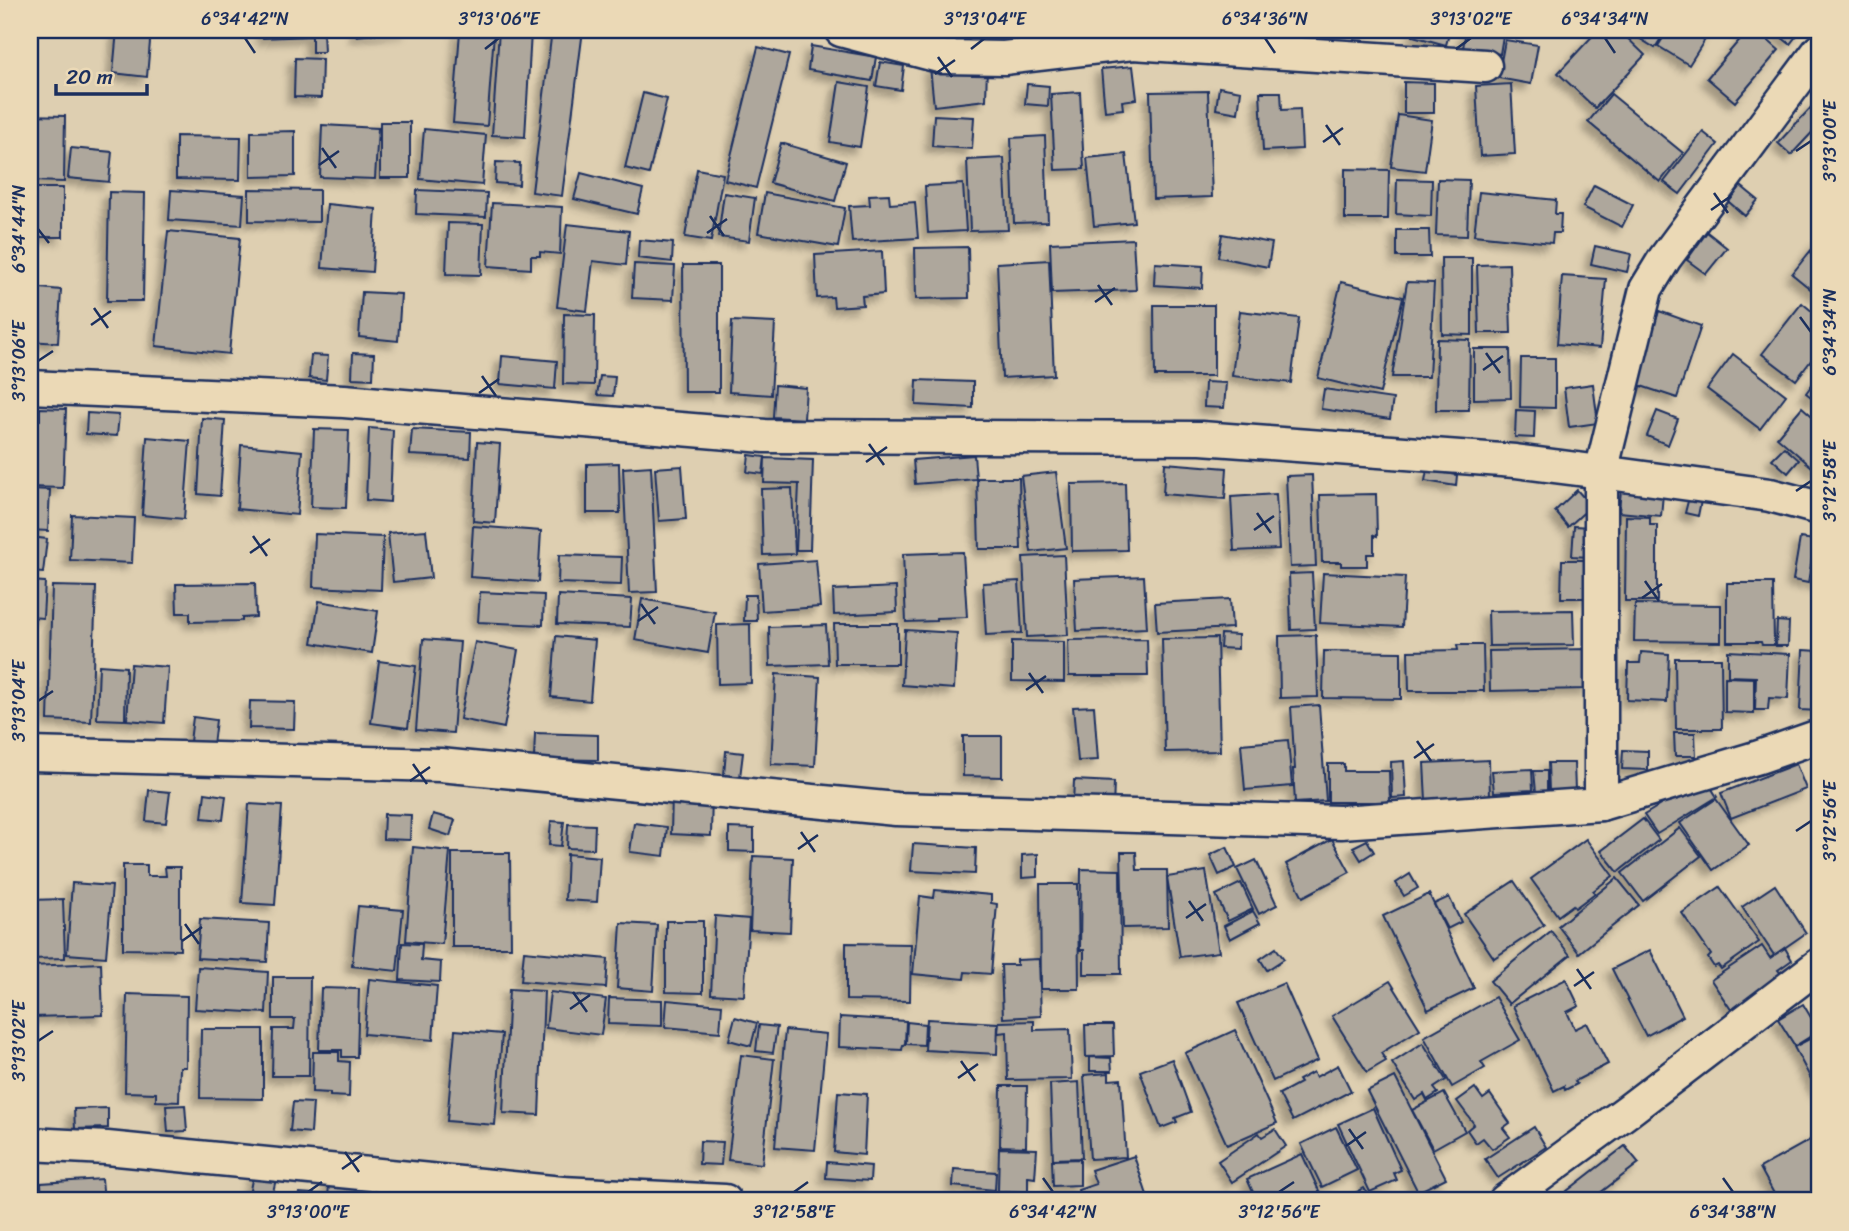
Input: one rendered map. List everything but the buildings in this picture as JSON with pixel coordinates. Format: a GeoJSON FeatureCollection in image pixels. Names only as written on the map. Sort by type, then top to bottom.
{"type":"FeatureCollection","features":[{"type":"Feature","properties":{"kind":"street"},"geometry":{"type":"LineString","coordinates":[[841,30],[943,57],[1004,58],[1135,36],[1485,66]]}},
{"type":"Feature","properties":{"kind":"street"},"geometry":{"type":"LineString","coordinates":[[1601,804],[1601,472],[1646,289],[1665,258],[1819,51]]}},
{"type":"Feature","properties":{"kind":"street"},"geometry":{"type":"LineString","coordinates":[[30,387],[344,401],[765,436],[1200,438],[1516,461],[1770,495],[1819,508]]}},
{"type":"Feature","properties":{"kind":"street"},"geometry":{"type":"LineString","coordinates":[[30,754],[440,765],[896,809],[1340,822],[1601,804],[1759,757],[1819,736]]}},
{"type":"Feature","properties":{"kind":"street"},"geometry":{"type":"LineString","coordinates":[[1505,1201],[1819,965]]}},
{"type":"Feature","properties":{"kind":"street"},"geometry":{"type":"LineString","coordinates":[[30,1144],[107,1148],[562,1197],[725,1201]]}}]}
